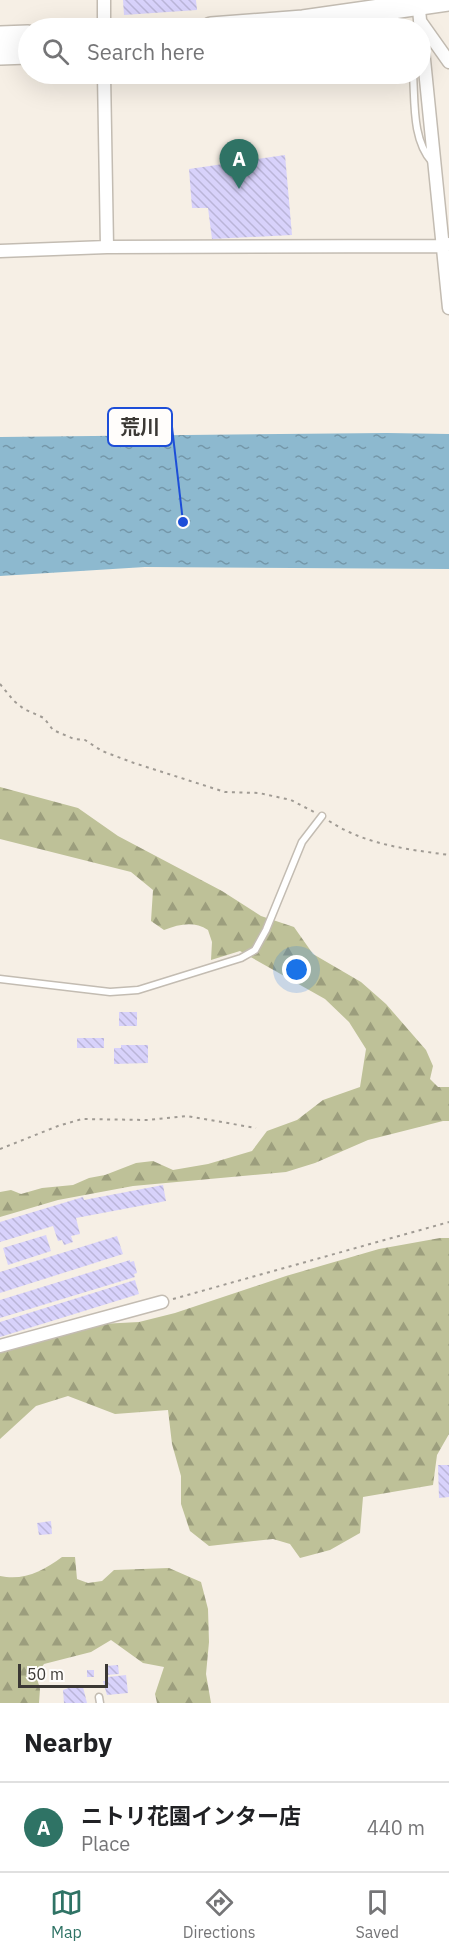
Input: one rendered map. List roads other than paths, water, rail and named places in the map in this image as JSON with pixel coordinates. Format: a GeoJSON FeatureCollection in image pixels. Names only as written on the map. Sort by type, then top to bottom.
{"type":"FeatureCollection","features":[{"type":"Feature","properties":{"kind":"highway"},"geometry":{"type":"LineString","coordinates":[[391,18],[449,0]]}},
{"type":"Feature","properties":{"kind":"highway"},"geometry":{"type":"LineString","coordinates":[[332,18],[419,9],[449,15]]}},
{"type":"Feature","properties":{"kind":"highway"},"geometry":{"type":"LineString","coordinates":[[0,37],[18,36]]}},
{"type":"Feature","properties":{"kind":"highway"},"geometry":{"type":"LineString","coordinates":[[0,54],[18,53]]}},
{"type":"Feature","properties":{"kind":"street"},"geometry":{"type":"LineString","coordinates":[[104,0],[104,18]]}},
{"type":"Feature","properties":{"kind":"street"},"geometry":{"type":"LineString","coordinates":[[431,30],[449,62]]}},
{"type":"Feature","properties":{"kind":"street"},"geometry":{"type":"LineString","coordinates":[[104,84],[107,247]]}},
{"type":"Feature","properties":{"kind":"street"},"geometry":{"type":"LineString","coordinates":[[426,84],[434,164],[446,245],[449,308]]}},
{"type":"Feature","properties":{"kind":"street"},"geometry":{"type":"LineString","coordinates":[[0,251],[107,247],[446,245]]}},
{"type":"Feature","properties":{"kind":"street"},"geometry":{"type":"LineString","coordinates":[[0,1346],[162,1302]]}},
{"type":"Feature","properties":{"kind":"lane"},"geometry":{"type":"LineString","coordinates":[[414,84],[419,139],[423,153],[434,164]]}},
{"type":"Feature","properties":{"kind":"lane"},"geometry":{"type":"LineString","coordinates":[[0,979],[110,992],[138,990],[240,958],[255,950],[266,930],[302,842],[322,816]]}},
{"type":"Feature","properties":{"kind":"water"},"geometry":{"type":"Polygon","coordinates":[[[449,434],[449,569],[145,567],[0,576],[0,437],[449,434]]]}},
{"type":"Feature","properties":{"kind":"place","name":"ニトリ花園インター店"},"geometry":{"type":"Point","coordinates":[239,189]}},
{"type":"Feature","properties":{"kind":"place","name":"荒川"},"geometry":{"type":"Point","coordinates":[183,522]}}]}
